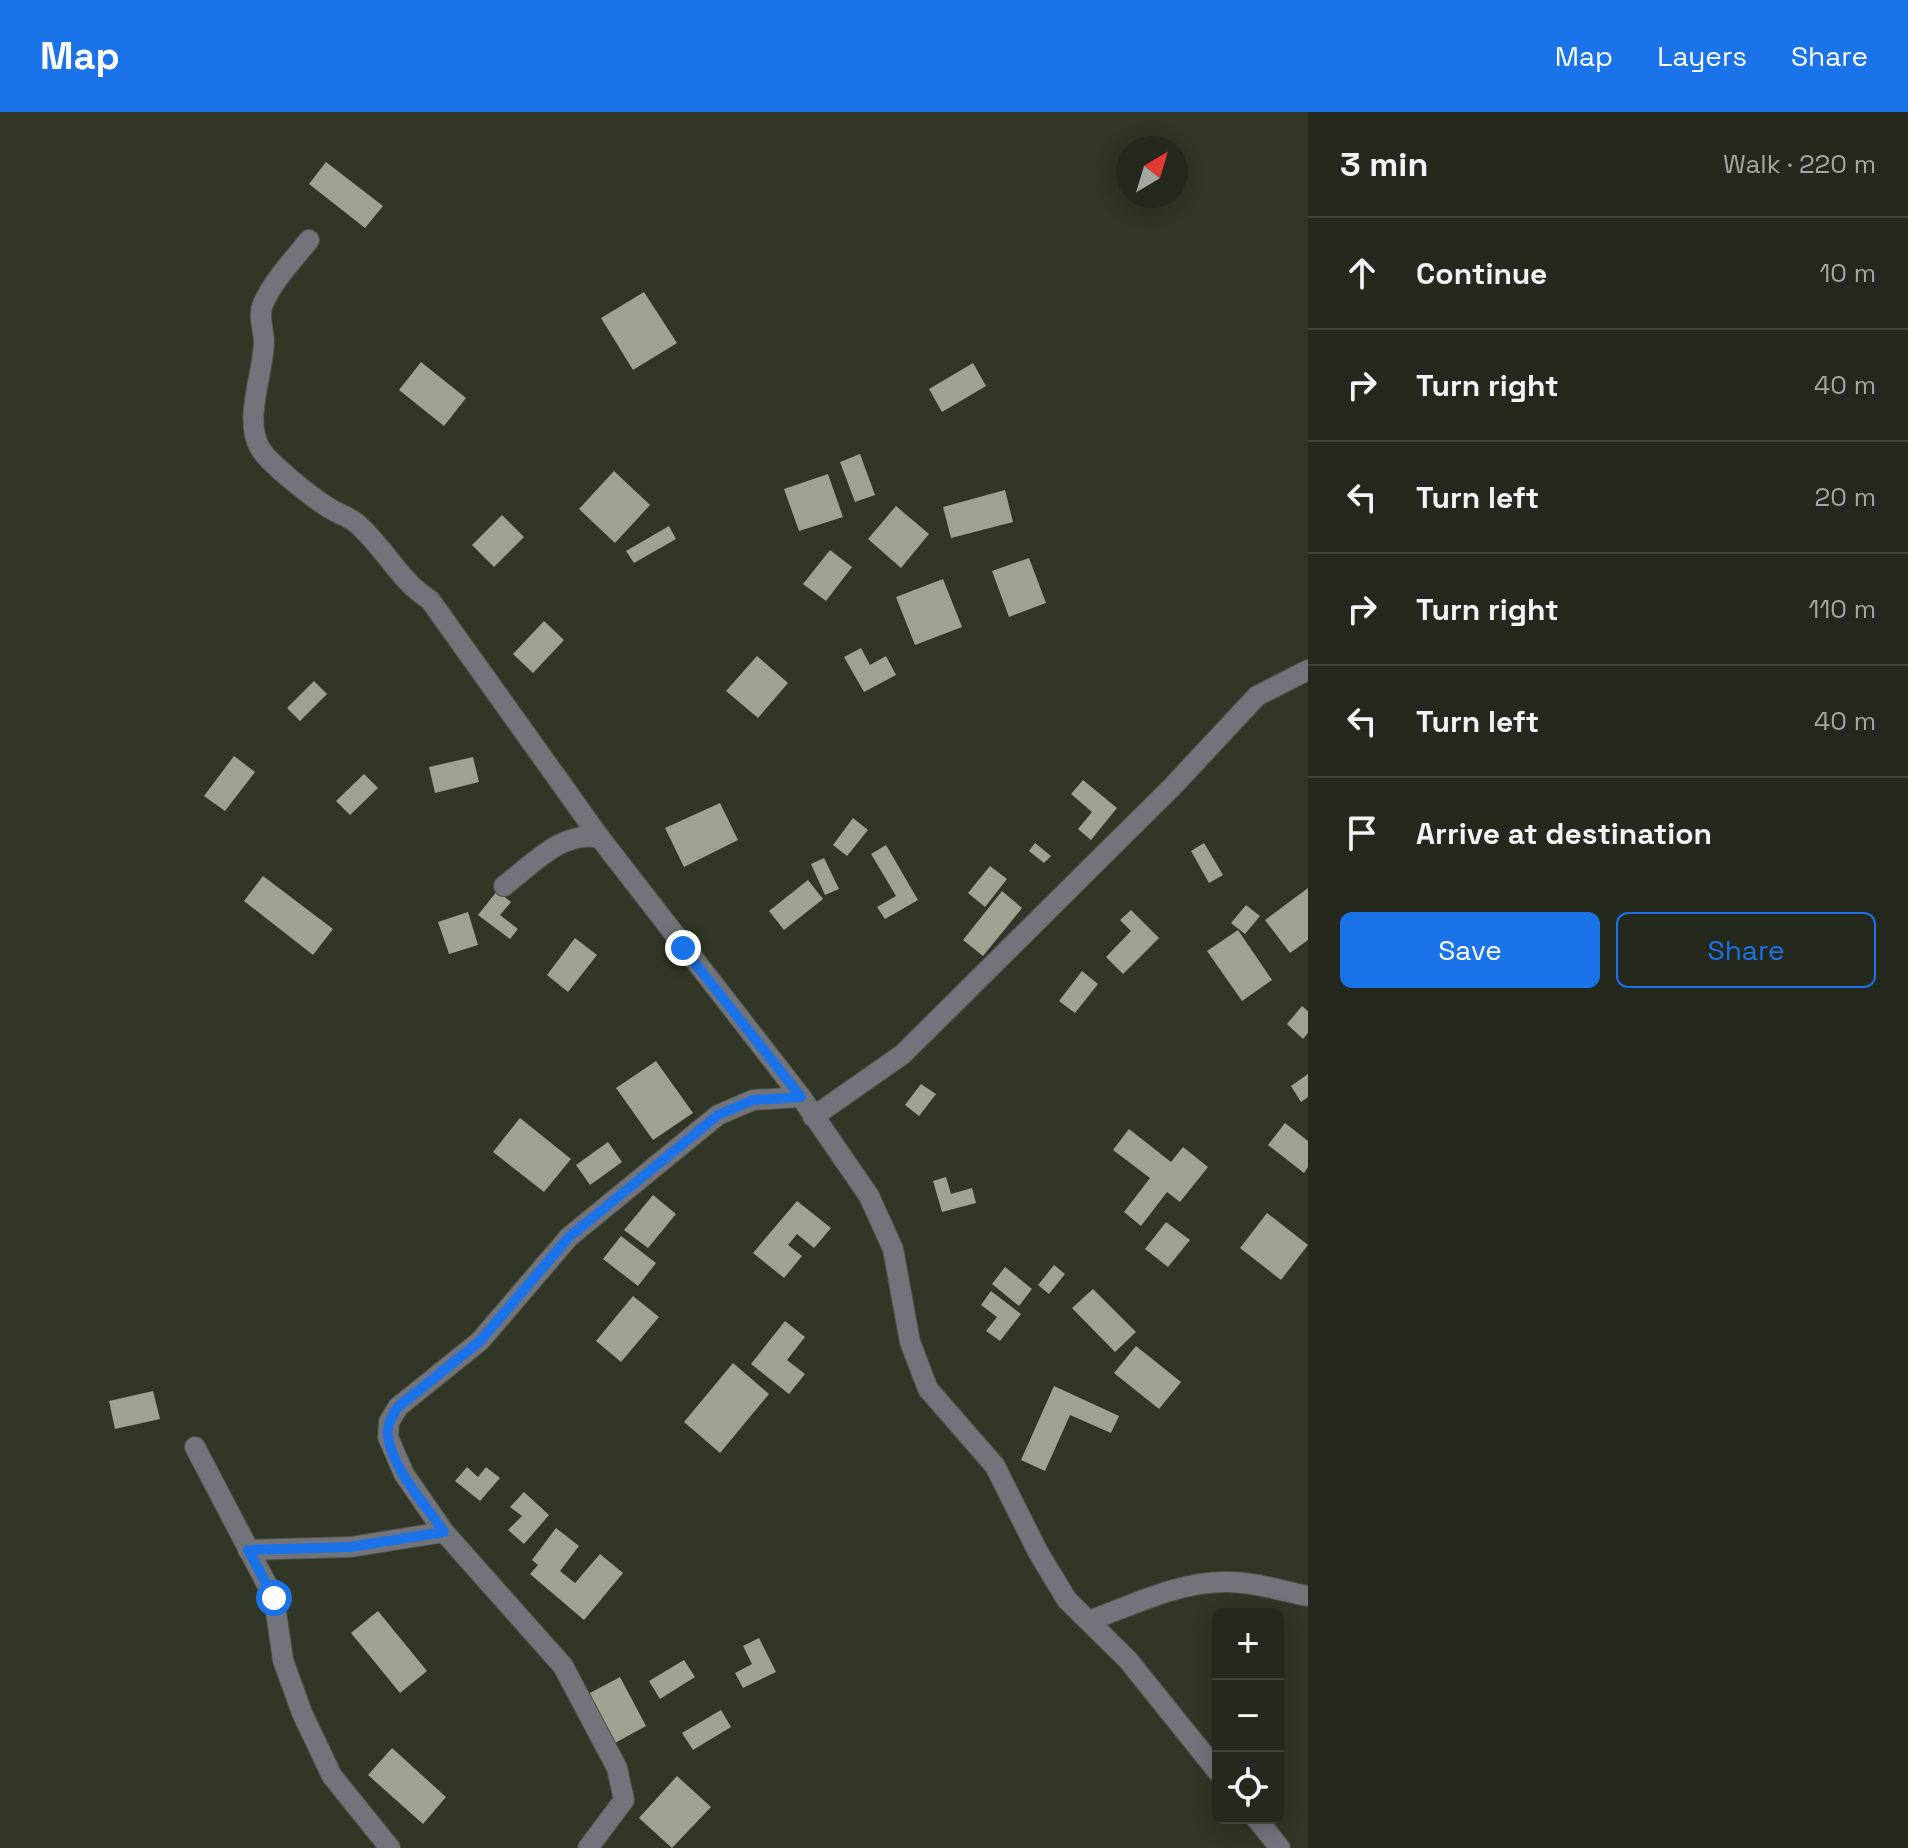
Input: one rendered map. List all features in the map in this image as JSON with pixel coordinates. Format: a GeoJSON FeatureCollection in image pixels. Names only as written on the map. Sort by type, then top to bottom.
{"type":"FeatureCollection","features":[{"type":"Feature","properties":{"kind":"street"},"geometry":{"type":"LineString","coordinates":[[309,240],[271,289],[261,308],[264,341],[253,430],[259,448],[270,462],[316,500],[363,529],[384,548],[397,573],[411,588],[430,600],[600,838],[801,1097],[869,1196],[893,1249],[910,1342],[928,1389],[995,1466],[1051,1576],[1128,1660],[1212,1765]]}},
{"type":"Feature","properties":{"kind":"street"},"geometry":{"type":"LineString","coordinates":[[813,1117],[903,1054],[1173,786],[1257,696],[1308,670]]}},
{"type":"Feature","properties":{"kind":"street"},"geometry":{"type":"LineString","coordinates":[[504,886],[562,842],[577,836],[600,838]]}},
{"type":"Feature","properties":{"kind":"street"},"geometry":{"type":"LineString","coordinates":[[588,1848],[608,1826],[624,1800],[617,1768],[563,1666],[444,1532],[404,1474],[388,1437],[389,1422],[398,1407],[480,1341],[569,1237],[718,1115],[753,1100],[801,1097]]}},
{"type":"Feature","properties":{"kind":"street"},"geometry":{"type":"LineString","coordinates":[[195,1447],[274,1598],[283,1660],[302,1713],[332,1776],[390,1848]]}},
{"type":"Feature","properties":{"kind":"street"},"geometry":{"type":"LineString","coordinates":[[248,1550],[350,1547],[444,1532]]}},
{"type":"Feature","properties":{"kind":"street"},"geometry":{"type":"LineString","coordinates":[[1089,1621],[1167,1593],[1211,1582],[1246,1583],[1308,1596]]}},
{"type":"Feature","properties":{"kind":"street"},"geometry":{"type":"LineString","coordinates":[[1261,1824],[1280,1848]]}},
{"type":"Feature","properties":{"kind":"building"},"geometry":{"type":"Polygon","coordinates":[[[326,162],[383,206],[365,228],[309,184],[326,162]]]}},
{"type":"Feature","properties":{"kind":"building"},"geometry":{"type":"Polygon","coordinates":[[[644,292],[677,343],[633,370],[601,318],[644,292]]]}},
{"type":"Feature","properties":{"kind":"building"},"geometry":{"type":"Polygon","coordinates":[[[421,362],[466,398],[444,426],[399,390],[421,362]]]}},
{"type":"Feature","properties":{"kind":"building"},"geometry":{"type":"Polygon","coordinates":[[[973,363],[986,386],[942,412],[929,389],[973,363]]]}},
{"type":"Feature","properties":{"kind":"building"},"geometry":{"type":"Polygon","coordinates":[[[860,454],[875,495],[855,502],[840,462],[860,454]]]}},
{"type":"Feature","properties":{"kind":"building"},"geometry":{"type":"Polygon","coordinates":[[[614,471],[650,505],[615,543],[579,509],[614,471]]]}},
{"type":"Feature","properties":{"kind":"building"},"geometry":{"type":"Polygon","coordinates":[[[828,474],[843,517],[799,531],[784,489],[828,474]]]}},
{"type":"Feature","properties":{"kind":"building"},"geometry":{"type":"Polygon","coordinates":[[[1005,490],[1013,522],[951,538],[943,507],[1005,490]]]}},
{"type":"Feature","properties":{"kind":"building"},"geometry":{"type":"Polygon","coordinates":[[[896,506],[929,534],[901,568],[868,539],[896,506]]]}},
{"type":"Feature","properties":{"kind":"building"},"geometry":{"type":"Polygon","coordinates":[[[502,515],[524,537],[494,567],[472,545],[502,515]]]}},
{"type":"Feature","properties":{"kind":"building"},"geometry":{"type":"Polygon","coordinates":[[[669,526],[676,539],[634,563],[626,551],[669,526]]]}},
{"type":"Feature","properties":{"kind":"building"},"geometry":{"type":"Polygon","coordinates":[[[830,550],[852,567],[826,601],[803,584],[830,550]]]}},
{"type":"Feature","properties":{"kind":"building"},"geometry":{"type":"Polygon","coordinates":[[[1029,558],[1046,603],[1009,617],[992,571],[1029,558]]]}},
{"type":"Feature","properties":{"kind":"building"},"geometry":{"type":"Polygon","coordinates":[[[943,579],[962,627],[915,645],[896,597],[943,579]]]}},
{"type":"Feature","properties":{"kind":"building"},"geometry":{"type":"Polygon","coordinates":[[[544,621],[564,640],[533,673],[513,654],[544,621]]]}},
{"type":"Feature","properties":{"kind":"building"},"geometry":{"type":"Polygon","coordinates":[[[861,648],[870,665],[886,656],[896,675],[864,692],[844,657],[861,648]]]}},
{"type":"Feature","properties":{"kind":"building"},"geometry":{"type":"Polygon","coordinates":[[[757,656],[788,683],[758,718],[726,691],[757,656]]]}},
{"type":"Feature","properties":{"kind":"building"},"geometry":{"type":"Polygon","coordinates":[[[314,681],[327,694],[300,721],[287,708],[314,681]]]}},
{"type":"Feature","properties":{"kind":"building"},"geometry":{"type":"Polygon","coordinates":[[[234,756],[255,772],[225,811],[204,796],[234,756]]]}},
{"type":"Feature","properties":{"kind":"building"},"geometry":{"type":"Polygon","coordinates":[[[473,757],[479,782],[435,793],[429,767],[473,757]]]}},
{"type":"Feature","properties":{"kind":"building"},"geometry":{"type":"Polygon","coordinates":[[[364,774],[378,788],[350,815],[336,801],[364,774]]]}},
{"type":"Feature","properties":{"kind":"building"},"geometry":{"type":"Polygon","coordinates":[[[1083,780],[1117,808],[1091,840],[1078,829],[1092,812],[1071,794],[1083,780]]]}},
{"type":"Feature","properties":{"kind":"building"},"geometry":{"type":"Polygon","coordinates":[[[720,803],[738,840],[684,867],[665,828],[720,803]]]}},
{"type":"Feature","properties":{"kind":"building"},"geometry":{"type":"Polygon","coordinates":[[[853,818],[868,830],[847,856],[833,845],[853,818]]]}},
{"type":"Feature","properties":{"kind":"building"},"geometry":{"type":"Polygon","coordinates":[[[1035,843],[1051,856],[1044,863],[1029,851],[1035,843]]]}},
{"type":"Feature","properties":{"kind":"building"},"geometry":{"type":"Polygon","coordinates":[[[1204,843],[1223,875],[1209,883],[1191,851],[1204,843]]]}},
{"type":"Feature","properties":{"kind":"building"},"geometry":{"type":"Polygon","coordinates":[[[886,845],[918,900],[885,919],[877,907],[896,896],[871,854],[886,845]]]}},
{"type":"Feature","properties":{"kind":"building"},"geometry":{"type":"Polygon","coordinates":[[[824,858],[839,889],[825,895],[811,864],[824,858]]]}},
{"type":"Feature","properties":{"kind":"building"},"geometry":{"type":"Polygon","coordinates":[[[990,866],[1007,879],[985,907],[968,893],[990,866]]]}},
{"type":"Feature","properties":{"kind":"building"},"geometry":{"type":"Polygon","coordinates":[[[263,876],[333,929],[313,955],[244,901],[263,876]]]}},
{"type":"Feature","properties":{"kind":"building"},"geometry":{"type":"Polygon","coordinates":[[[808,880],[823,899],[784,930],[769,911],[808,880]]]}},
{"type":"Feature","properties":{"kind":"building"},"geometry":{"type":"Polygon","coordinates":[[[1308,888],[1308,940],[1290,953],[1265,920],[1308,888]]]}},
{"type":"Feature","properties":{"kind":"building"},"geometry":{"type":"Polygon","coordinates":[[[497,891],[511,902],[500,915],[518,929],[510,939],[478,915],[497,891]]]}},
{"type":"Feature","properties":{"kind":"building"},"geometry":{"type":"Polygon","coordinates":[[[1002,891],[1022,908],[983,956],[963,940],[1002,891]]]}},
{"type":"Feature","properties":{"kind":"building"},"geometry":{"type":"Polygon","coordinates":[[[1246,905],[1260,916],[1245,934],[1231,923],[1246,905]]]}},
{"type":"Feature","properties":{"kind":"building"},"geometry":{"type":"Polygon","coordinates":[[[1131,910],[1159,938],[1123,974],[1106,957],[1131,931],[1120,920],[1131,910]]]}},
{"type":"Feature","properties":{"kind":"building"},"geometry":{"type":"Polygon","coordinates":[[[468,912],[478,945],[449,954],[438,922],[468,912]]]}},
{"type":"Feature","properties":{"kind":"building"},"geometry":{"type":"Polygon","coordinates":[[[1238,930],[1272,980],[1242,1001],[1207,951],[1238,930]]]}},
{"type":"Feature","properties":{"kind":"building"},"geometry":{"type":"Polygon","coordinates":[[[575,938],[597,955],[568,992],[547,975],[575,938]]]}},
{"type":"Feature","properties":{"kind":"building"},"geometry":{"type":"Polygon","coordinates":[[[1082,971],[1098,984],[1075,1013],[1059,1001],[1082,971]]]}},
{"type":"Feature","properties":{"kind":"building"},"geometry":{"type":"Polygon","coordinates":[[[1302,1006],[1308,1011],[1308,1033],[1303,1039],[1287,1024],[1302,1006]]]}},
{"type":"Feature","properties":{"kind":"building"},"geometry":{"type":"Polygon","coordinates":[[[656,1061],[693,1113],[653,1140],[616,1088],[656,1061]]]}},
{"type":"Feature","properties":{"kind":"building"},"geometry":{"type":"Polygon","coordinates":[[[1308,1074],[1308,1097],[1301,1102],[1291,1086],[1308,1074]]]}},
{"type":"Feature","properties":{"kind":"building"},"geometry":{"type":"Polygon","coordinates":[[[921,1084],[936,1094],[919,1116],[905,1105],[921,1084]]]}},
{"type":"Feature","properties":{"kind":"building"},"geometry":{"type":"Polygon","coordinates":[[[520,1118],[571,1159],[544,1192],[493,1152],[520,1118]]]}},
{"type":"Feature","properties":{"kind":"building"},"geometry":{"type":"Polygon","coordinates":[[[1285,1123],[1308,1141],[1308,1167],[1304,1173],[1268,1145],[1285,1123]]]}},
{"type":"Feature","properties":{"kind":"building"},"geometry":{"type":"Polygon","coordinates":[[[1129,1129],[1171,1162],[1183,1147],[1208,1167],[1180,1202],[1167,1192],[1141,1226],[1124,1212],[1150,1178],[1113,1150],[1129,1129]]]}},
{"type":"Feature","properties":{"kind":"building"},"geometry":{"type":"Polygon","coordinates":[[[608,1142],[622,1162],[590,1185],[576,1165],[608,1142]]]}},
{"type":"Feature","properties":{"kind":"building"},"geometry":{"type":"Polygon","coordinates":[[[946,1177],[951,1194],[972,1188],[976,1203],[942,1212],[933,1181],[946,1177]]]}},
{"type":"Feature","properties":{"kind":"building"},"geometry":{"type":"Polygon","coordinates":[[[653,1195],[676,1214],[648,1248],[624,1230],[653,1195]]]}},
{"type":"Feature","properties":{"kind":"building"},"geometry":{"type":"Polygon","coordinates":[[[797,1201],[831,1228],[814,1248],[797,1234],[788,1245],[802,1256],[784,1278],[753,1253],[797,1201]]]}},
{"type":"Feature","properties":{"kind":"building"},"geometry":{"type":"Polygon","coordinates":[[[1267,1213],[1308,1245],[1281,1280],[1240,1248],[1267,1213]]]}},
{"type":"Feature","properties":{"kind":"building"},"geometry":{"type":"Polygon","coordinates":[[[1166,1222],[1190,1240],[1168,1267],[1145,1249],[1166,1222]]]}},
{"type":"Feature","properties":{"kind":"building"},"geometry":{"type":"Polygon","coordinates":[[[621,1236],[656,1263],[638,1286],[603,1259],[621,1236]]]}},
{"type":"Feature","properties":{"kind":"building"},"geometry":{"type":"Polygon","coordinates":[[[1054,1265],[1065,1274],[1049,1294],[1038,1285],[1054,1265]]]}},
{"type":"Feature","properties":{"kind":"building"},"geometry":{"type":"Polygon","coordinates":[[[1005,1267],[1032,1289],[1019,1306],[992,1284],[1005,1267]]]}},
{"type":"Feature","properties":{"kind":"building"},"geometry":{"type":"Polygon","coordinates":[[[1093,1289],[1136,1332],[1115,1352],[1072,1308],[1093,1289]]]}},
{"type":"Feature","properties":{"kind":"building"},"geometry":{"type":"Polygon","coordinates":[[[991,1291],[1021,1314],[1000,1341],[986,1331],[997,1317],[981,1305],[991,1291]]]}},
{"type":"Feature","properties":{"kind":"building"},"geometry":{"type":"Polygon","coordinates":[[[633,1296],[659,1317],[621,1362],[596,1341],[633,1296]]]}},
{"type":"Feature","properties":{"kind":"building"},"geometry":{"type":"Polygon","coordinates":[[[785,1321],[805,1337],[787,1360],[805,1374],[789,1394],[751,1364],[785,1321]]]}},
{"type":"Feature","properties":{"kind":"building"},"geometry":{"type":"Polygon","coordinates":[[[1136,1346],[1181,1382],[1159,1409],[1114,1373],[1136,1346]]]}},
{"type":"Feature","properties":{"kind":"building"},"geometry":{"type":"Polygon","coordinates":[[[733,1363],[769,1394],[720,1453],[684,1422],[733,1363]]]}},
{"type":"Feature","properties":{"kind":"building"},"geometry":{"type":"Polygon","coordinates":[[[1054,1386],[1119,1416],[1111,1433],[1070,1415],[1045,1471],[1021,1460],[1054,1386]]]}},
{"type":"Feature","properties":{"kind":"building"},"geometry":{"type":"Polygon","coordinates":[[[153,1391],[160,1419],[115,1429],[109,1401],[153,1391]]]}},
{"type":"Feature","properties":{"kind":"building"},"geometry":{"type":"Polygon","coordinates":[[[467,1467],[478,1477],[486,1467],[500,1478],[480,1501],[455,1481],[467,1467]]]}},
{"type":"Feature","properties":{"kind":"building"},"geometry":{"type":"Polygon","coordinates":[[[524,1492],[549,1515],[524,1544],[508,1530],[522,1516],[510,1507],[524,1492]]]}},
{"type":"Feature","properties":{"kind":"building"},"geometry":{"type":"Polygon","coordinates":[[[556,1528],[579,1546],[560,1571],[575,1583],[600,1554],[623,1573],[584,1620],[530,1574],[538,1565],[532,1560],[556,1528]]]}},
{"type":"Feature","properties":{"kind":"building"},"geometry":{"type":"Polygon","coordinates":[[[378,1611],[427,1671],[400,1693],[351,1633],[378,1611]]]}},
{"type":"Feature","properties":{"kind":"building"},"geometry":{"type":"Polygon","coordinates":[[[759,1638],[776,1672],[743,1688],[735,1673],[752,1664],[743,1646],[759,1638]]]}},
{"type":"Feature","properties":{"kind":"building"},"geometry":{"type":"Polygon","coordinates":[[[684,1660],[695,1677],[660,1699],[649,1681],[684,1660]]]}},
{"type":"Feature","properties":{"kind":"building"},"geometry":{"type":"Polygon","coordinates":[[[620,1677],[646,1726],[615,1743],[588,1694],[620,1677]]]}},
{"type":"Feature","properties":{"kind":"building"},"geometry":{"type":"Polygon","coordinates":[[[721,1710],[731,1727],[693,1750],[682,1733],[721,1710]]]}},
{"type":"Feature","properties":{"kind":"building"},"geometry":{"type":"Polygon","coordinates":[[[392,1748],[446,1797],[423,1824],[368,1775],[392,1748]]]}},
{"type":"Feature","properties":{"kind":"building"},"geometry":{"type":"Polygon","coordinates":[[[677,1776],[711,1807],[672,1848],[639,1818],[677,1776]]]}},
{"type":"Feature","properties":{"kind":"route"},"geometry":{"type":"LineString","coordinates":[[274,1598],[248,1550],[350,1547],[444,1532],[404,1474],[388,1437],[389,1422],[398,1407],[480,1341],[569,1237],[639,1176],[718,1115],[753,1100],[801,1097],[683,948]]}}]}
